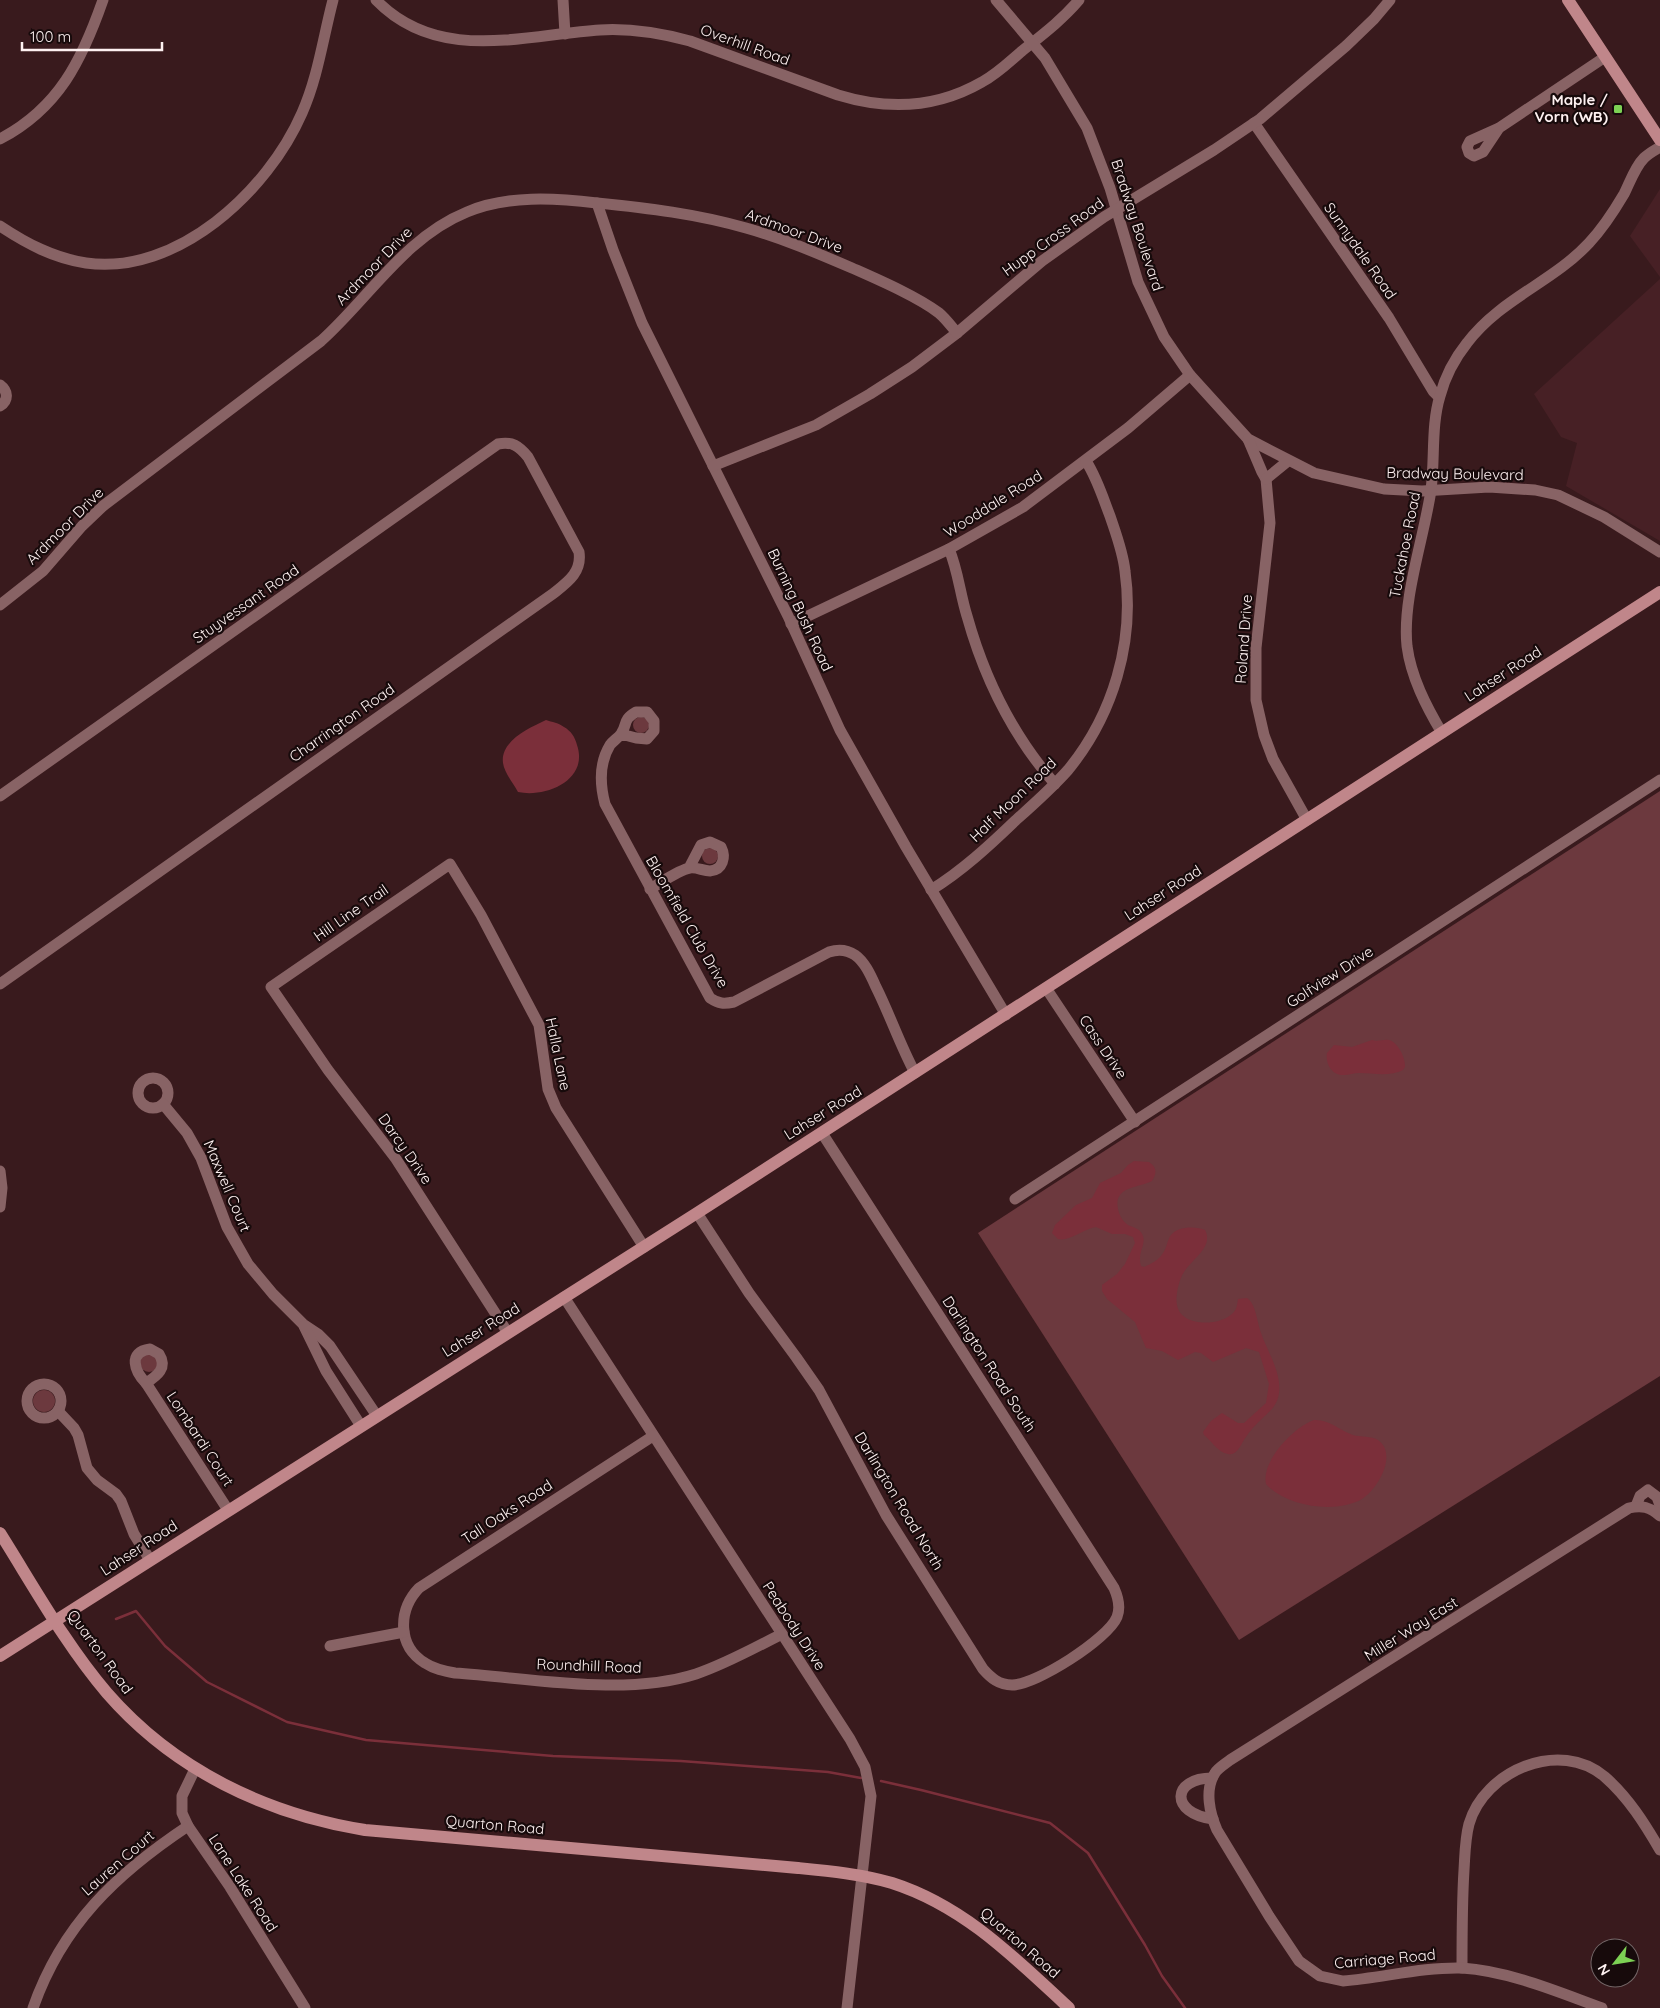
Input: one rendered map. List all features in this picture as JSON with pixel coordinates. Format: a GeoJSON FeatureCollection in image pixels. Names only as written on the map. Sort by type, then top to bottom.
{"type":"FeatureCollection","features":[{"type":"Feature","properties":{"kind":"street"},"geometry":{"type":"LineString","coordinates":[[0,139],[23,126],[36,115],[64,84],[84,50],[103,0]]}},
{"type":"Feature","properties":{"kind":"street"},"geometry":{"type":"LineString","coordinates":[[0,226],[46,252],[86,262],[105,264],[145,259],[168,252],[196,236],[229,210],[250,190],[269,168],[295,127],[315,77],[333,0]]}},
{"type":"Feature","properties":{"kind":"street","name":"Overhill Road"},"geometry":{"type":"LineString","coordinates":[[376,0],[391,14],[417,28],[452,39],[485,42],[614,30],[648,31],[670,35],[860,102],[898,106],[921,104],[942,99],[982,82],[1033,43],[1060,20],[1079,0]]}},
{"type":"Feature","properties":{"kind":"street"},"geometry":{"type":"LineString","coordinates":[[563,0],[565,34]]}},
{"type":"Feature","properties":{"kind":"street","name":"Bradway Boulevard"},"geometry":{"type":"LineString","coordinates":[[996,0],[1051,67],[1087,128],[1107,180],[1138,282],[1164,337],[1190,375],[1248,439],[1314,473],[1375,487],[1406,490],[1508,488],[1535,490],[1558,495],[1604,517],[1660,552]]}},
{"type":"Feature","properties":{"kind":"street","name":"Hupp Cross Road"},"geometry":{"type":"LineString","coordinates":[[713,466],[816,424],[870,394],[912,367],[957,333],[1042,261],[1116,210],[1254,123],[1346,46],[1374,19],[1390,0]]}},
{"type":"Feature","properties":{"kind":"street"},"geometry":{"type":"LineString","coordinates":[[1568,0],[1660,140]]}},
{"type":"Feature","properties":{"kind":"street"},"geometry":{"type":"LineString","coordinates":[[1499,128],[1605,57]]}},
{"type":"Feature","properties":{"kind":"street","name":"Sunnydale Road"},"geometry":{"type":"LineString","coordinates":[[1254,123],[1389,318],[1433,391],[1439,397]]}},
{"type":"Feature","properties":{"kind":"street","name":"Tuckahoe Road"},"geometry":{"type":"LineString","coordinates":[[1442,733],[1418,687],[1407,644],[1409,604],[1431,490],[1436,413],[1439,397],[1449,372],[1461,352],[1484,323],[1501,308],[1576,256],[1611,215],[1642,161],[1660,147]]}},
{"type":"Feature","properties":{"kind":"street","name":"Ardmoor Drive"},"geometry":{"type":"LineString","coordinates":[[0,605],[43,571],[82,526],[103,506],[321,341],[412,246],[433,229],[468,211],[497,203],[528,200],[596,203],[687,214],[747,228],[786,241],[854,269],[906,294],[939,313],[957,333]]}},
{"type":"Feature","properties":{"kind":"street","name":"Burning Bush Road"},"geometry":{"type":"LineString","coordinates":[[596,203],[642,323],[791,624],[840,730],[931,890],[1006,1015]]}},
{"type":"Feature","properties":{"kind":"street","name":"Wooddale Road"},"geometry":{"type":"LineString","coordinates":[[791,624],[949,549],[1023,507],[1128,428],[1190,375]]}},
{"type":"Feature","properties":{"kind":"street"},"geometry":{"type":"LineString","coordinates":[[0,385],[7,396],[4,404],[0,406]]}},
{"type":"Feature","properties":{"kind":"street","name":"Roland Drive"},"geometry":{"type":"LineString","coordinates":[[1248,439],[1266,479],[1270,523],[1257,636],[1256,700],[1264,735],[1273,759],[1307,820]]}},
{"type":"Feature","properties":{"kind":"street","name":"Stuyvessant Road"},"geometry":{"type":"LineString","coordinates":[[0,796],[486,451],[498,444],[511,443]]}},
{"type":"Feature","properties":{"kind":"street","name":"Charrington Road"},"geometry":{"type":"LineString","coordinates":[[0,984],[568,582],[580,564],[579,552],[528,457],[522,449],[511,443]]}},
{"type":"Feature","properties":{"kind":"street","name":"Half Moon Road"},"geometry":{"type":"LineString","coordinates":[[931,890],[993,842],[1055,784],[1090,738],[1104,711],[1118,675],[1126,632],[1127,589],[1122,555],[1094,474],[1086,460]]}},
{"type":"Feature","properties":{"kind":"street"},"geometry":{"type":"LineString","coordinates":[[1266,479],[1288,461]]}},
{"type":"Feature","properties":{"kind":"street"},"geometry":{"type":"LineString","coordinates":[[949,549],[967,617],[991,682],[1021,739],[1055,784]]}},
{"type":"Feature","properties":{"kind":"street","name":"Lahser Road"},"geometry":{"type":"LineString","coordinates":[[0,1656],[822,1133],[1660,592]]}},
{"type":"Feature","properties":{"kind":"street","name":"Bloomfield Club Drive"},"geometry":{"type":"LineString","coordinates":[[621,734],[610,744],[602,764],[602,794],[610,815],[706,992],[717,1003],[734,1002],[829,952],[839,949],[853,953],[873,980],[891,1016],[904,1051],[915,1073]]}},
{"type":"Feature","properties":{"kind":"street","name":"Golfview Drive"},"geometry":{"type":"LineString","coordinates":[[1015,1199],[1660,780]]}},
{"type":"Feature","properties":{"kind":"street","name":"Hill Line Trail"},"geometry":{"type":"LineString","coordinates":[[270,987],[450,864]]}},
{"type":"Feature","properties":{"kind":"street","name":"Halla Lane"},"geometry":{"type":"LineString","coordinates":[[450,864],[481,915],[539,1025],[548,1089],[556,1108],[644,1247]]}},
{"type":"Feature","properties":{"kind":"street"},"geometry":{"type":"LineString","coordinates":[[650,889],[689,868]]}},
{"type":"Feature","properties":{"kind":"street","name":"Darcy Drive"},"geometry":{"type":"LineString","coordinates":[[270,987],[328,1070],[396,1159],[508,1333]]}},
{"type":"Feature","properties":{"kind":"street","name":"Cass Drive"},"geometry":{"type":"LineString","coordinates":[[1046,988],[1135,1122]]}},
{"type":"Feature","properties":{"kind":"street","name":"Maxwell Court"},"geometry":{"type":"LineString","coordinates":[[163,1104],[187,1133],[201,1158],[222,1218],[240,1253],[257,1276],[303,1324],[318,1334],[330,1346],[377,1416]]}},
{"type":"Feature","properties":{"kind":"street","name":"Darlington Road South"},"geometry":{"type":"LineString","coordinates":[[822,1133],[1110,1580],[1119,1602],[1118,1616]]}},
{"type":"Feature","properties":{"kind":"street"},"geometry":{"type":"LineString","coordinates":[[0,1170],[2,1188],[0,1207]]}},
{"type":"Feature","properties":{"kind":"street","name":"Darlington Road North"},"geometry":{"type":"LineString","coordinates":[[697,1213],[749,1293],[814,1382],[886,1515],[973,1654],[989,1675],[1004,1684],[1027,1683],[1096,1642],[1110,1629],[1118,1616]]}},
{"type":"Feature","properties":{"kind":"street","name":"Peabody Drive"},"geometry":{"type":"LineString","coordinates":[[564,1298],[850,1739],[865,1767],[872,1796],[847,2008]]}},
{"type":"Feature","properties":{"kind":"street","name":"Maxwell Court"},"geometry":{"type":"LineString","coordinates":[[303,1324],[326,1371],[361,1426]]}},
{"type":"Feature","properties":{"kind":"street","name":"Lombardi Court"},"geometry":{"type":"LineString","coordinates":[[146,1383],[228,1510]]}},
{"type":"Feature","properties":{"kind":"street"},"geometry":{"type":"LineString","coordinates":[[58,1411],[78,1435],[87,1468],[97,1480],[116,1494],[121,1501],[134,1534],[150,1560]]}},
{"type":"Feature","properties":{"kind":"street","name":"Tall Oaks Road"},"geometry":{"type":"LineString","coordinates":[[404,1632],[404,1612],[407,1603],[413,1594],[428,1581],[653,1436]]}},
{"type":"Feature","properties":{"kind":"street","name":"Miller Way East"},"geometry":{"type":"LineString","coordinates":[[1212,1778],[1230,1760],[1629,1508],[1641,1507],[1640,1496],[1648,1490],[1656,1497],[1660,1510]]}},
{"type":"Feature","properties":{"kind":"street"},"geometry":{"type":"LineString","coordinates":[[1641,1507],[1660,1510]]}},
{"type":"Feature","properties":{"kind":"street","name":"Quarton Road"},"geometry":{"type":"LineString","coordinates":[[0,1533],[89,1671],[115,1701],[151,1736],[195,1769],[232,1789],[280,1810],[358,1829],[798,1868],[864,1876],[911,1890],[965,1917],[1000,1943],[1069,2008]]}},
{"type":"Feature","properties":{"kind":"street"},"geometry":{"type":"LineString","coordinates":[[330,1646],[404,1632]]}},
{"type":"Feature","properties":{"kind":"street","name":"Roundhill Road"},"geometry":{"type":"LineString","coordinates":[[404,1632],[413,1653],[437,1669],[454,1673],[606,1684],[647,1684],[695,1674],[730,1661],[782,1634]]}},
{"type":"Feature","properties":{"kind":"street"},"geometry":{"type":"LineString","coordinates":[[1462,1968],[1467,1833],[1478,1804],[1484,1795],[1503,1778],[1529,1765],[1550,1762],[1571,1762],[1595,1770],[1605,1777],[1625,1799],[1658,1845]]}},
{"type":"Feature","properties":{"kind":"street","name":"Lane Lake Road"},"geometry":{"type":"LineString","coordinates":[[195,1769],[182,1796],[181,1804],[188,1826],[230,1887],[305,2008]]}},
{"type":"Feature","properties":{"kind":"street"},"geometry":{"type":"LineString","coordinates":[[1212,1778],[1198,1780],[1190,1784],[1183,1790],[1182,1800],[1183,1806],[1188,1812],[1213,1819]]}},
{"type":"Feature","properties":{"kind":"street","name":"Carriage Road"},"geometry":{"type":"LineString","coordinates":[[1212,1778],[1210,1797],[1213,1819],[1222,1838],[1294,1954],[1312,1972],[1326,1978],[1343,1980],[1462,1968],[1516,1979],[1602,2008]]}},
{"type":"Feature","properties":{"kind":"street","name":"Lauren Court"},"geometry":{"type":"LineString","coordinates":[[33,2008],[44,1979],[57,1954],[84,1914],[139,1860],[188,1826]]}},
{"type":"Feature","properties":{"kind":"shaded area"},"geometry":{"type":"Polygon","coordinates":[[[1660,189],[1660,277],[1630,236],[1660,189]]]}},
{"type":"Feature","properties":{"kind":"shaded area"},"geometry":{"type":"Polygon","coordinates":[[[1660,279],[1660,541],[1566,486],[1577,443],[1561,437],[1534,394],[1660,279]]]}},
{"type":"Feature","properties":{"kind":"shaded area"},"geometry":{"type":"Polygon","coordinates":[[[638,717],[644,717],[649,722],[647,731],[638,733],[633,728],[633,722],[638,717]]]}},
{"type":"Feature","properties":{"kind":"shaded area"},"geometry":{"type":"Polygon","coordinates":[[[546,720],[562,726],[572,734],[579,757],[577,768],[571,777],[552,789],[541,792],[518,792],[505,770],[503,755],[506,748],[517,736],[546,720]]]}},
{"type":"Feature","properties":{"kind":"shaded area"},"geometry":{"type":"Polygon","coordinates":[[[1660,791],[1660,1376],[1239,1640],[978,1233],[1660,791]]]}},
{"type":"Feature","properties":{"kind":"shaded area"},"geometry":{"type":"Polygon","coordinates":[[[707,848],[713,848],[718,853],[716,862],[707,864],[702,859],[702,853],[707,848]]]}},
{"type":"Feature","properties":{"kind":"shaded area"},"geometry":{"type":"Polygon","coordinates":[[[1372,1040],[1392,1041],[1401,1051],[1405,1067],[1403,1070],[1387,1074],[1359,1073],[1340,1075],[1328,1065],[1327,1053],[1334,1045],[1352,1047],[1372,1040]]]}},
{"type":"Feature","properties":{"kind":"shaded area"},"geometry":{"type":"Polygon","coordinates":[[[1134,1161],[1149,1162],[1154,1166],[1155,1170],[1152,1181],[1128,1189],[1119,1196],[1117,1201],[1118,1211],[1122,1219],[1142,1233],[1144,1239],[1140,1257],[1141,1266],[1147,1266],[1159,1258],[1174,1232],[1187,1228],[1205,1230],[1207,1242],[1201,1253],[1184,1272],[1179,1283],[1177,1305],[1180,1312],[1186,1318],[1193,1321],[1211,1322],[1227,1317],[1237,1307],[1238,1299],[1247,1298],[1252,1304],[1261,1333],[1273,1360],[1279,1380],[1277,1400],[1272,1409],[1258,1422],[1234,1453],[1224,1453],[1218,1449],[1203,1432],[1211,1421],[1222,1413],[1238,1423],[1244,1423],[1266,1403],[1269,1384],[1259,1352],[1246,1348],[1213,1362],[1201,1353],[1195,1352],[1178,1360],[1162,1351],[1146,1348],[1135,1322],[1107,1299],[1102,1291],[1102,1285],[1117,1274],[1125,1264],[1135,1243],[1133,1237],[1125,1234],[1112,1234],[1096,1227],[1067,1239],[1058,1239],[1052,1233],[1055,1225],[1076,1205],[1092,1198],[1100,1183],[1121,1173],[1134,1161]]]}},
{"type":"Feature","properties":{"kind":"shaded area"},"geometry":{"type":"Polygon","coordinates":[[[149,1354],[155,1357],[158,1363],[155,1369],[149,1372],[143,1369],[140,1363],[143,1357],[149,1354]]]}},
{"type":"Feature","properties":{"kind":"shaded area"},"geometry":{"type":"Polygon","coordinates":[[[44,1390],[52,1393],[55,1401],[52,1409],[44,1412],[36,1409],[33,1401],[36,1393],[44,1390]]]}},
{"type":"Feature","properties":{"kind":"shaded area"},"geometry":{"type":"Polygon","coordinates":[[[1314,1420],[1329,1423],[1353,1435],[1378,1440],[1384,1446],[1386,1462],[1384,1471],[1374,1488],[1362,1499],[1351,1504],[1339,1506],[1312,1506],[1286,1498],[1266,1484],[1266,1475],[1274,1455],[1297,1430],[1314,1420]]]}},
{"type":"Feature","properties":{"kind":"waterway"},"geometry":{"type":"LineString","coordinates":[[116,1619],[136,1611],[165,1646],[207,1682],[287,1722],[366,1740],[553,1756],[681,1761],[828,1772],[861,1778]]}},
{"type":"Feature","properties":{"kind":"waterway"},"geometry":{"type":"LineString","coordinates":[[881,1781],[1050,1823],[1088,1853],[1162,1976],[1185,2008]]}},
{"type":"Feature","properties":{"kind":"place","name":"Maple / Vorn (WB)"},"geometry":{"type":"Point","coordinates":[1618,109]}}]}
